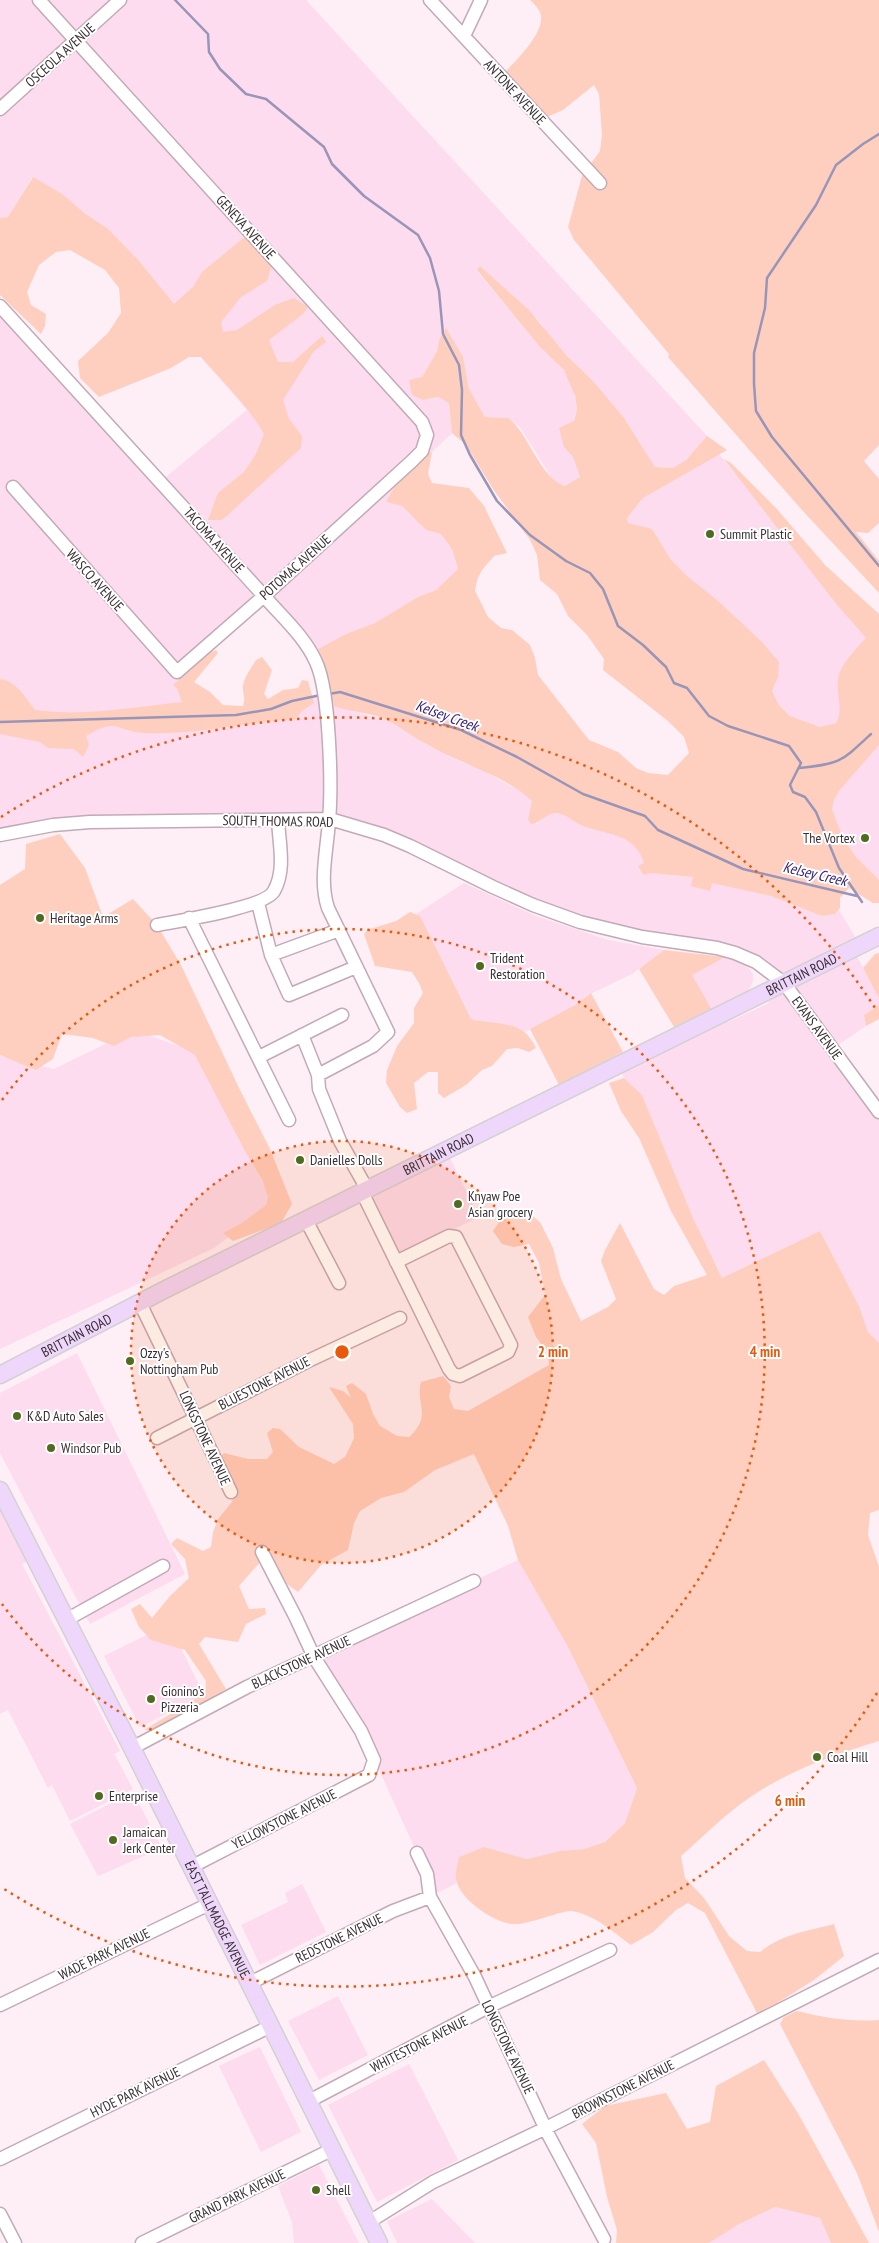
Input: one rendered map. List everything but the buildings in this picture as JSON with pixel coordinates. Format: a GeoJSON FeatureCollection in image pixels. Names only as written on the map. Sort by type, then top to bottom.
{"type":"FeatureCollection","features":[{"type":"Feature","properties":{"kind":"main road","name":"BRITTAIN ROAD"},"geometry":{"type":"LineString","coordinates":[[0,1375],[364,1190],[879,936]]}},
{"type":"Feature","properties":{"kind":"main road","name":"EAST TALLMADGE AVENUE"},"geometry":{"type":"LineString","coordinates":[[0,1490],[132,1748],[379,2243]]}},
{"type":"Feature","properties":{"kind":"street","name":"GENEVA AVENUE"},"geometry":{"type":"LineString","coordinates":[[39,0],[422,422],[428,435],[426,443],[422,451],[412,461]]}},
{"type":"Feature","properties":{"kind":"street","name":"OSCEOLA AVENUE"},"geometry":{"type":"LineString","coordinates":[[0,109],[120,0]]}},
{"type":"Feature","properties":{"kind":"street","name":"ANTONE AVENUE"},"geometry":{"type":"LineString","coordinates":[[430,0],[600,183]]}},
{"type":"Feature","properties":{"kind":"street"},"geometry":{"type":"LineString","coordinates":[[464,36],[481,0]]}},
{"type":"Feature","properties":{"kind":"street","name":"TACOMA AVENUE"},"geometry":{"type":"LineString","coordinates":[[0,306],[264,596],[310,650],[319,668],[325,703],[330,819],[323,892],[338,930],[388,1032],[373,1046],[318,1075]]}},
{"type":"Feature","properties":{"kind":"street","name":"POTOMAC AVENUE"},"geometry":{"type":"LineString","coordinates":[[177,672],[264,596],[412,461]]}},
{"type":"Feature","properties":{"kind":"street","name":"WASCO AVENUE"},"geometry":{"type":"LineString","coordinates":[[13,487],[177,672]]}},
{"type":"Feature","properties":{"kind":"street","name":"SOUTH THOMAS ROAD"},"geometry":{"type":"LineString","coordinates":[[0,835],[53,825],[90,822],[330,819],[384,835],[410,846],[533,905],[598,928],[654,939]]}},
{"type":"Feature","properties":{"kind":"street"},"geometry":{"type":"LineString","coordinates":[[158,925],[258,903],[274,893],[281,870],[278,820]]}},
{"type":"Feature","properties":{"kind":"street"},"geometry":{"type":"LineString","coordinates":[[258,903],[271,955],[289,995],[356,967]]}},
{"type":"Feature","properties":{"kind":"street"},"geometry":{"type":"LineString","coordinates":[[189,918],[289,1120]]}},
{"type":"Feature","properties":{"kind":"street"},"geometry":{"type":"LineString","coordinates":[[271,955],[338,930]]}},
{"type":"Feature","properties":{"kind":"street","name":"EVANS AVENUE"},"geometry":{"type":"LineString","coordinates":[[654,939],[717,948],[735,953],[756,962],[784,983],[879,1112]]}},
{"type":"Feature","properties":{"kind":"street"},"geometry":{"type":"LineString","coordinates":[[259,1057],[342,1015]]}},
{"type":"Feature","properties":{"kind":"street"},"geometry":{"type":"LineString","coordinates":[[302,1035],[318,1075],[319,1089],[340,1141],[396,1262],[453,1374],[460,1376],[508,1352],[511,1345],[509,1340],[456,1237],[449,1236],[396,1262]]}},
{"type":"Feature","properties":{"kind":"street"},"geometry":{"type":"LineString","coordinates":[[306,1220],[339,1283]]}},
{"type":"Feature","properties":{"kind":"street","name":"LONGSTONE AVENUE"},"geometry":{"type":"LineString","coordinates":[[140,1303],[231,1492]]}},
{"type":"Feature","properties":{"kind":"street","name":"BLUESTONE AVENUE"},"geometry":{"type":"LineString","coordinates":[[157,1438],[311,1360],[400,1318]]}},
{"type":"Feature","properties":{"kind":"street"},"geometry":{"type":"LineString","coordinates":[[262,1552],[314,1657]]}},
{"type":"Feature","properties":{"kind":"street"},"geometry":{"type":"LineString","coordinates":[[66,1620],[163,1566]]}},
{"type":"Feature","properties":{"kind":"street","name":"BLACKSTONE AVENUE"},"geometry":{"type":"LineString","coordinates":[[132,1748],[247,1687],[474,1581]]}},
{"type":"Feature","properties":{"kind":"street","name":"YELLOWSTONE AVENUE"},"geometry":{"type":"LineString","coordinates":[[191,1867],[369,1775],[373,1768],[374,1760],[361,1730],[314,1657]]}},
{"type":"Feature","properties":{"kind":"street","name":"LONGSTONE AVENUE"},"geometry":{"type":"LineString","coordinates":[[417,1853],[428,1874],[430,1897],[475,1977],[546,2128],[604,2238]]}},
{"type":"Feature","properties":{"kind":"street","name":"REDSTONE AVENUE"},"geometry":{"type":"LineString","coordinates":[[250,1983],[393,1912],[430,1897]]}},
{"type":"Feature","properties":{"kind":"street","name":"WADE PARK AVENUE"},"geometry":{"type":"LineString","coordinates":[[0,2005],[209,1904]]}},
{"type":"Feature","properties":{"kind":"street","name":"WHITESTONE AVENUE"},"geometry":{"type":"LineString","coordinates":[[309,2101],[488,2008],[610,1950]]}},
{"type":"Feature","properties":{"kind":"street","name":"BROWNSTONE AVENUE"},"geometry":{"type":"LineString","coordinates":[[369,2222],[433,2182],[546,2128],[879,1960]]}},
{"type":"Feature","properties":{"kind":"street","name":"HYDE PARK AVENUE"},"geometry":{"type":"LineString","coordinates":[[0,2159],[271,2026]]}},
{"type":"Feature","properties":{"kind":"street","name":"GRAND PARK AVENUE"},"geometry":{"type":"LineString","coordinates":[[142,2243],[333,2149]]}},
{"type":"Feature","properties":{"kind":"street"},"geometry":{"type":"LineString","coordinates":[[0,2214],[14,2243]]}},
{"type":"Feature","properties":{"kind":"shaded area"},"geometry":{"type":"Polygon","coordinates":[[[0,0],[306,0],[707,436],[686,460],[673,468],[655,467],[624,418],[593,381],[548,335],[541,323],[480,266],[477,271],[540,347],[564,370],[572,385],[577,410],[564,447],[573,457],[580,477],[565,486],[555,483],[520,427],[509,418],[485,417],[469,389],[463,357],[439,340],[437,351],[422,377],[409,381],[423,400],[438,397],[449,403],[452,433],[432,452],[426,453],[386,502],[402,506],[426,530],[441,534],[452,549],[458,569],[436,590],[418,597],[375,623],[346,634],[318,649],[310,650],[264,596],[177,672],[214,716],[323,695],[325,703],[399,724],[427,745],[463,763],[478,768],[525,794],[532,801],[528,819],[537,824],[545,816],[552,813],[563,814],[581,825],[641,842],[650,873],[693,877],[771,896],[822,916],[835,914],[839,910],[860,945],[784,983],[750,954],[642,937],[493,887],[330,819],[135,821],[0,835],[0,306],[160,482],[247,410],[201,357],[32,177],[8,217],[0,218],[0,0]]]}},
{"type":"Feature","properties":{"kind":"shaded area"},"geometry":{"type":"Polygon","coordinates":[[[530,0],[879,0],[879,445],[864,461],[879,479],[879,523],[868,533],[856,532],[879,561],[879,593],[801,509],[668,357],[669,354],[574,240],[568,227],[582,176],[600,151],[602,135],[599,94],[594,85],[563,110],[547,117],[504,73],[526,49],[540,27],[541,14],[530,0]]]}},
{"type":"Feature","properties":{"kind":"shaded area"},"geometry":{"type":"Polygon","coordinates":[[[33,177],[62,194],[84,213],[108,229],[139,261],[174,304],[194,286],[202,272],[247,235],[272,265],[267,281],[241,297],[221,322],[223,332],[237,330],[275,305],[294,298],[308,307],[303,314],[269,340],[278,362],[293,362],[322,336],[326,342],[314,351],[283,400],[289,419],[302,436],[301,448],[222,520],[208,520],[218,493],[244,472],[256,454],[264,434],[243,404],[201,357],[189,357],[171,368],[99,397],[80,378],[78,361],[108,333],[121,313],[119,288],[105,270],[70,250],[56,252],[39,265],[27,292],[31,305],[46,314],[45,326],[41,334],[0,295],[0,218],[8,217],[33,177]]]}},
{"type":"Feature","properties":{"kind":"shaded area"},"geometry":{"type":"Polygon","coordinates":[[[480,266],[529,310],[566,355],[593,381],[624,418],[655,467],[673,468],[686,460],[707,436],[727,450],[643,498],[627,518],[628,523],[652,529],[671,560],[761,641],[779,662],[778,677],[772,691],[779,705],[790,716],[820,727],[836,723],[840,707],[839,674],[849,657],[866,638],[837,605],[724,459],[731,463],[776,508],[825,565],[879,614],[879,745],[839,791],[832,809],[843,838],[856,857],[879,880],[879,903],[873,903],[849,888],[840,898],[840,908],[835,914],[822,916],[771,896],[712,883],[710,891],[691,886],[693,877],[650,873],[644,875],[638,866],[644,863],[640,853],[628,841],[613,834],[583,826],[559,813],[548,815],[538,822],[531,824],[528,819],[532,801],[508,784],[441,752],[382,718],[334,706],[318,649],[346,634],[375,623],[418,597],[436,590],[458,569],[452,549],[441,534],[426,530],[402,506],[386,502],[399,480],[412,465],[425,454],[432,452],[428,474],[432,483],[469,488],[484,506],[507,553],[494,556],[482,570],[477,580],[475,591],[488,617],[501,628],[512,630],[530,645],[538,675],[589,740],[618,752],[636,768],[648,773],[668,775],[689,753],[684,737],[668,721],[603,670],[604,659],[587,635],[568,616],[557,594],[540,580],[537,555],[530,540],[493,489],[466,445],[452,433],[449,403],[438,397],[423,400],[412,395],[409,380],[422,377],[437,351],[439,340],[446,328],[463,357],[469,389],[485,417],[509,418],[523,435],[542,466],[557,482],[565,486],[580,477],[573,457],[564,447],[559,428],[574,421],[577,410],[575,396],[564,370],[540,347],[477,270],[480,266]]]}},
{"type":"Feature","properties":{"kind":"shaded area"},"geometry":{"type":"Polygon","coordinates":[[[719,454],[763,507],[837,605],[866,638],[846,661],[838,679],[841,714],[836,723],[820,727],[790,716],[779,705],[772,691],[778,677],[761,641],[671,560],[652,530],[628,523],[627,518],[643,498],[719,454]]]}},
{"type":"Feature","properties":{"kind":"shaded area"},"geometry":{"type":"Polygon","coordinates":[[[216,650],[218,653],[194,682],[210,692],[223,705],[243,706],[245,679],[256,660],[262,657],[272,670],[264,694],[268,699],[283,690],[298,688],[302,680],[308,681],[314,703],[302,711],[295,719],[201,730],[145,733],[111,726],[105,727],[86,736],[89,745],[83,757],[74,749],[48,748],[40,742],[0,734],[0,679],[16,686],[35,710],[90,712],[182,702],[177,688],[173,685],[207,654],[216,650]]]}},
{"type":"Feature","properties":{"kind":"shaded area"},"geometry":{"type":"Polygon","coordinates":[[[879,745],[879,880],[856,857],[843,838],[832,809],[839,791],[879,745]]]}},
{"type":"Feature","properties":{"kind":"shaded area"},"geometry":{"type":"Polygon","coordinates":[[[60,834],[85,868],[103,917],[133,899],[157,925],[181,965],[270,1149],[292,1204],[281,1223],[233,1241],[223,1233],[242,1223],[266,1205],[268,1197],[263,1181],[246,1153],[195,1055],[160,1035],[131,1037],[114,1046],[93,1038],[62,1034],[53,1059],[36,1070],[0,1055],[0,885],[25,869],[26,844],[60,834]]]}},
{"type":"Feature","properties":{"kind":"shaded area"},"geometry":{"type":"Polygon","coordinates":[[[464,883],[536,916],[608,940],[664,950],[632,974],[586,996],[575,1005],[525,1032],[507,1024],[471,1019],[420,917],[416,914],[464,883]]]}},
{"type":"Feature","properties":{"kind":"shaded area"},"geometry":{"type":"Polygon","coordinates":[[[410,912],[420,916],[471,1019],[517,1027],[530,1038],[536,1048],[529,1052],[518,1048],[507,1049],[492,1066],[482,1070],[466,1085],[444,1098],[438,1093],[438,1072],[428,1072],[414,1083],[417,1109],[407,1113],[400,1107],[386,1083],[387,1070],[397,1046],[414,1023],[414,1008],[423,993],[412,972],[375,966],[364,934],[367,930],[396,921],[410,912]]]}},
{"type":"Feature","properties":{"kind":"shaded area"},"geometry":{"type":"Polygon","coordinates":[[[664,950],[725,957],[692,975],[712,1010],[674,1027],[639,969],[664,950]]]}},
{"type":"Feature","properties":{"kind":"shaded area"},"geometry":{"type":"Polygon","coordinates":[[[854,951],[879,998],[879,1005],[864,1015],[866,1026],[835,1047],[788,984],[854,951]]]}},
{"type":"Feature","properties":{"kind":"shaded area"},"geometry":{"type":"Polygon","coordinates":[[[879,953],[879,998],[863,968],[875,954],[879,953]]]}},
{"type":"Feature","properties":{"kind":"shaded area"},"geometry":{"type":"Polygon","coordinates":[[[725,957],[745,964],[753,974],[753,981],[748,992],[712,1010],[691,975],[725,957]]]}},
{"type":"Feature","properties":{"kind":"shaded area"},"geometry":{"type":"Polygon","coordinates":[[[784,983],[879,1112],[879,1343],[868,1332],[859,1306],[820,1231],[722,1278],[693,1218],[642,1095],[624,1078],[618,1065],[710,1019],[728,1022],[767,1004],[784,983]]]}},
{"type":"Feature","properties":{"kind":"shaded area"},"geometry":{"type":"Polygon","coordinates":[[[591,993],[623,1052],[559,1085],[530,1029],[575,1005],[591,993]]]}},
{"type":"Feature","properties":{"kind":"shaded area"},"geometry":{"type":"Polygon","coordinates":[[[879,1005],[879,1019],[866,1026],[864,1015],[879,1005]]]}},
{"type":"Feature","properties":{"kind":"shaded area"},"geometry":{"type":"Polygon","coordinates":[[[134,1030],[198,1053],[274,1203],[214,1248],[0,1349],[0,1056],[54,1069],[134,1030]]]}},
{"type":"Feature","properties":{"kind":"shaded area"},"geometry":{"type":"Polygon","coordinates":[[[624,1078],[642,1095],[693,1218],[722,1278],[820,1231],[859,1306],[868,1332],[879,1343],[879,1510],[870,1513],[868,1535],[879,1567],[879,1741],[811,1765],[764,1788],[731,1812],[681,1856],[685,1878],[704,1898],[729,1936],[747,1951],[760,1952],[786,1937],[834,1924],[844,1956],[814,1980],[758,2015],[705,1913],[688,1903],[676,1910],[653,1932],[631,1945],[596,1920],[572,1911],[520,1924],[505,1923],[478,1909],[463,1894],[459,1887],[456,1871],[459,1857],[484,1847],[527,1859],[560,1851],[584,1849],[605,1842],[625,1823],[637,1788],[568,1647],[518,1560],[508,1526],[474,1454],[435,1470],[404,1492],[381,1498],[360,1511],[354,1523],[348,1550],[321,1565],[298,1592],[287,1584],[269,1555],[262,1560],[239,1586],[249,1609],[265,1608],[266,1614],[246,1624],[238,1642],[205,1637],[199,1644],[226,1689],[160,1731],[144,1730],[205,1693],[206,1681],[185,1650],[151,1640],[139,1627],[131,1609],[140,1604],[152,1618],[170,1596],[189,1578],[185,1559],[171,1544],[177,1538],[203,1551],[211,1547],[213,1532],[218,1519],[232,1502],[235,1492],[219,1459],[224,1453],[248,1459],[267,1459],[273,1452],[267,1433],[273,1428],[280,1429],[299,1447],[334,1464],[345,1457],[354,1438],[353,1424],[329,1387],[343,1391],[351,1398],[346,1386],[352,1383],[366,1394],[373,1414],[380,1426],[397,1436],[409,1437],[416,1429],[422,1416],[421,1382],[443,1376],[451,1386],[449,1397],[454,1409],[468,1411],[549,1365],[548,1353],[536,1337],[528,1317],[545,1295],[539,1263],[529,1244],[514,1247],[502,1244],[493,1231],[504,1215],[525,1210],[540,1222],[553,1248],[561,1279],[581,1321],[608,1307],[616,1299],[601,1261],[620,1223],[654,1289],[664,1295],[674,1286],[707,1275],[671,1211],[639,1138],[621,1111],[609,1083],[624,1078]]]}},
{"type":"Feature","properties":{"kind":"shaded area"},"geometry":{"type":"Polygon","coordinates":[[[446,1150],[479,1217],[394,1258],[362,1192],[446,1150]]]}},
{"type":"Feature","properties":{"kind":"shaded area"},"geometry":{"type":"Polygon","coordinates":[[[77,1353],[185,1574],[90,1624],[0,1453],[0,1393],[77,1353]]]}},
{"type":"Feature","properties":{"kind":"shaded area"},"geometry":{"type":"Polygon","coordinates":[[[0,1490],[34,1558],[22,1564],[120,1751],[114,1754],[133,1789],[70,1821],[52,1785],[48,1788],[8,1710],[0,1714],[0,1490]]]}},
{"type":"Feature","properties":{"kind":"shaded area"},"geometry":{"type":"Polygon","coordinates":[[[518,1560],[568,1647],[637,1788],[625,1823],[605,1842],[584,1849],[560,1851],[527,1859],[484,1847],[459,1857],[457,1883],[431,1896],[416,1851],[375,1761],[316,1657],[476,1583],[482,1577],[518,1560]]]}},
{"type":"Feature","properties":{"kind":"shaded area"},"geometry":{"type":"Polygon","coordinates":[[[169,1624],[204,1695],[140,1727],[104,1656],[169,1624]]]}},
{"type":"Feature","properties":{"kind":"shaded area"},"geometry":{"type":"Polygon","coordinates":[[[133,1792],[162,1848],[98,1876],[70,1824],[133,1792]]]}},
{"type":"Feature","properties":{"kind":"shaded area"},"geometry":{"type":"Polygon","coordinates":[[[302,1884],[326,1932],[260,1965],[241,1925],[288,1902],[285,1893],[302,1884]]]}},
{"type":"Feature","properties":{"kind":"shaded area"},"geometry":{"type":"Polygon","coordinates":[[[338,1996],[368,2055],[319,2080],[288,2021],[338,1996]]]}},
{"type":"Feature","properties":{"kind":"shaded area"},"geometry":{"type":"Polygon","coordinates":[[[797,2011],[838,2019],[879,2020],[879,2232],[857,2173],[780,2024],[784,2017],[797,2011]]]}},
{"type":"Feature","properties":{"kind":"shaded area"},"geometry":{"type":"Polygon","coordinates":[[[260,2047],[301,2132],[261,2152],[219,2066],[260,2047]]]}},
{"type":"Feature","properties":{"kind":"shaded area"},"geometry":{"type":"Polygon","coordinates":[[[764,2060],[799,2115],[869,2243],[831,2243],[820,2218],[775,2207],[739,2224],[709,2243],[616,2243],[617,2230],[607,2197],[596,2143],[582,2124],[605,2106],[666,2093],[687,2129],[710,2122],[716,2086],[764,2060]]]}},
{"type":"Feature","properties":{"kind":"shaded area"},"geometry":{"type":"Polygon","coordinates":[[[409,2064],[458,2160],[377,2202],[328,2105],[409,2064]]]}},
{"type":"Feature","properties":{"kind":"shaded area"},"geometry":{"type":"Polygon","coordinates":[[[319,2165],[359,2243],[294,2243],[292,2222],[278,2186],[319,2165]]]}},
{"type":"Feature","properties":{"kind":"shaded area"},"geometry":{"type":"Polygon","coordinates":[[[432,2199],[475,2243],[397,2243],[387,2221],[432,2199]]]}},
{"type":"Feature","properties":{"kind":"shaded area"},"geometry":{"type":"Polygon","coordinates":[[[775,2207],[820,2218],[831,2243],[709,2243],[739,2224],[775,2207]]]}},
{"type":"Feature","properties":{"kind":"waterway"},"geometry":{"type":"LineString","coordinates":[[175,0],[208,34],[209,52],[220,69],[246,94],[266,99],[324,147],[332,164],[364,196],[418,235],[430,258],[439,291],[443,334],[459,365],[462,390],[461,435],[470,455],[497,501],[530,535],[566,561],[590,573],[603,589],[618,626],[643,645],[666,667],[674,683],[687,688],[709,716],[728,726],[789,746],[801,763],[790,785],[793,792],[805,797],[816,812],[839,868],[862,902]]}},
{"type":"Feature","properties":{"kind":"waterway"},"geometry":{"type":"LineString","coordinates":[[879,134],[836,165],[816,205],[767,278],[765,308],[754,353],[756,411],[772,437],[879,566]]}},
{"type":"Feature","properties":{"kind":"waterway","name":"Kelsey Creek"},"geometry":{"type":"LineString","coordinates":[[329,694],[340,692],[461,730],[517,757],[583,794],[645,816],[658,830],[743,869],[857,896]]}},
{"type":"Feature","properties":{"kind":"waterway","name":"Kelsey Creek"},"geometry":{"type":"LineString","coordinates":[[0,722],[236,715],[271,709],[292,701],[321,695]]}},
{"type":"Feature","properties":{"kind":"waterway"},"geometry":{"type":"LineString","coordinates":[[799,768],[823,765],[839,760],[853,751],[871,734]]}},
{"type":"Feature","properties":{"kind":"place","name":"Summit Plastic"},"geometry":{"type":"Point","coordinates":[710,534]}},
{"type":"Feature","properties":{"kind":"place","name":"The Vortex"},"geometry":{"type":"Point","coordinates":[865,838]}},
{"type":"Feature","properties":{"kind":"place","name":"Heritage Arms"},"geometry":{"type":"Point","coordinates":[40,918]}},
{"type":"Feature","properties":{"kind":"place","name":"Trident Restoration"},"geometry":{"type":"Point","coordinates":[480,966]}},
{"type":"Feature","properties":{"kind":"place","name":"Danielles Dolls"},"geometry":{"type":"Point","coordinates":[300,1160]}},
{"type":"Feature","properties":{"kind":"place","name":"Knyaw Poe Asian grocery"},"geometry":{"type":"Point","coordinates":[458,1204]}},
{"type":"Feature","properties":{"kind":"place","name":"Ozzy's Nottingham Pub"},"geometry":{"type":"Point","coordinates":[130,1361]}},
{"type":"Feature","properties":{"kind":"place","name":"K&D Auto Sales"},"geometry":{"type":"Point","coordinates":[17,1416]}},
{"type":"Feature","properties":{"kind":"place","name":"Windsor Pub"},"geometry":{"type":"Point","coordinates":[51,1448]}},
{"type":"Feature","properties":{"kind":"place","name":"Gionino's Pizzeria"},"geometry":{"type":"Point","coordinates":[151,1699]}},
{"type":"Feature","properties":{"kind":"place","name":"Coal Hill"},"geometry":{"type":"Point","coordinates":[817,1757]}},
{"type":"Feature","properties":{"kind":"place","name":"Enterprise"},"geometry":{"type":"Point","coordinates":[99,1796]}},
{"type":"Feature","properties":{"kind":"place","name":"Jamaican Jerk Center"},"geometry":{"type":"Point","coordinates":[113,1840]}},
{"type":"Feature","properties":{"kind":"place","name":"Shell"},"geometry":{"type":"Point","coordinates":[316,2190]}}]}
